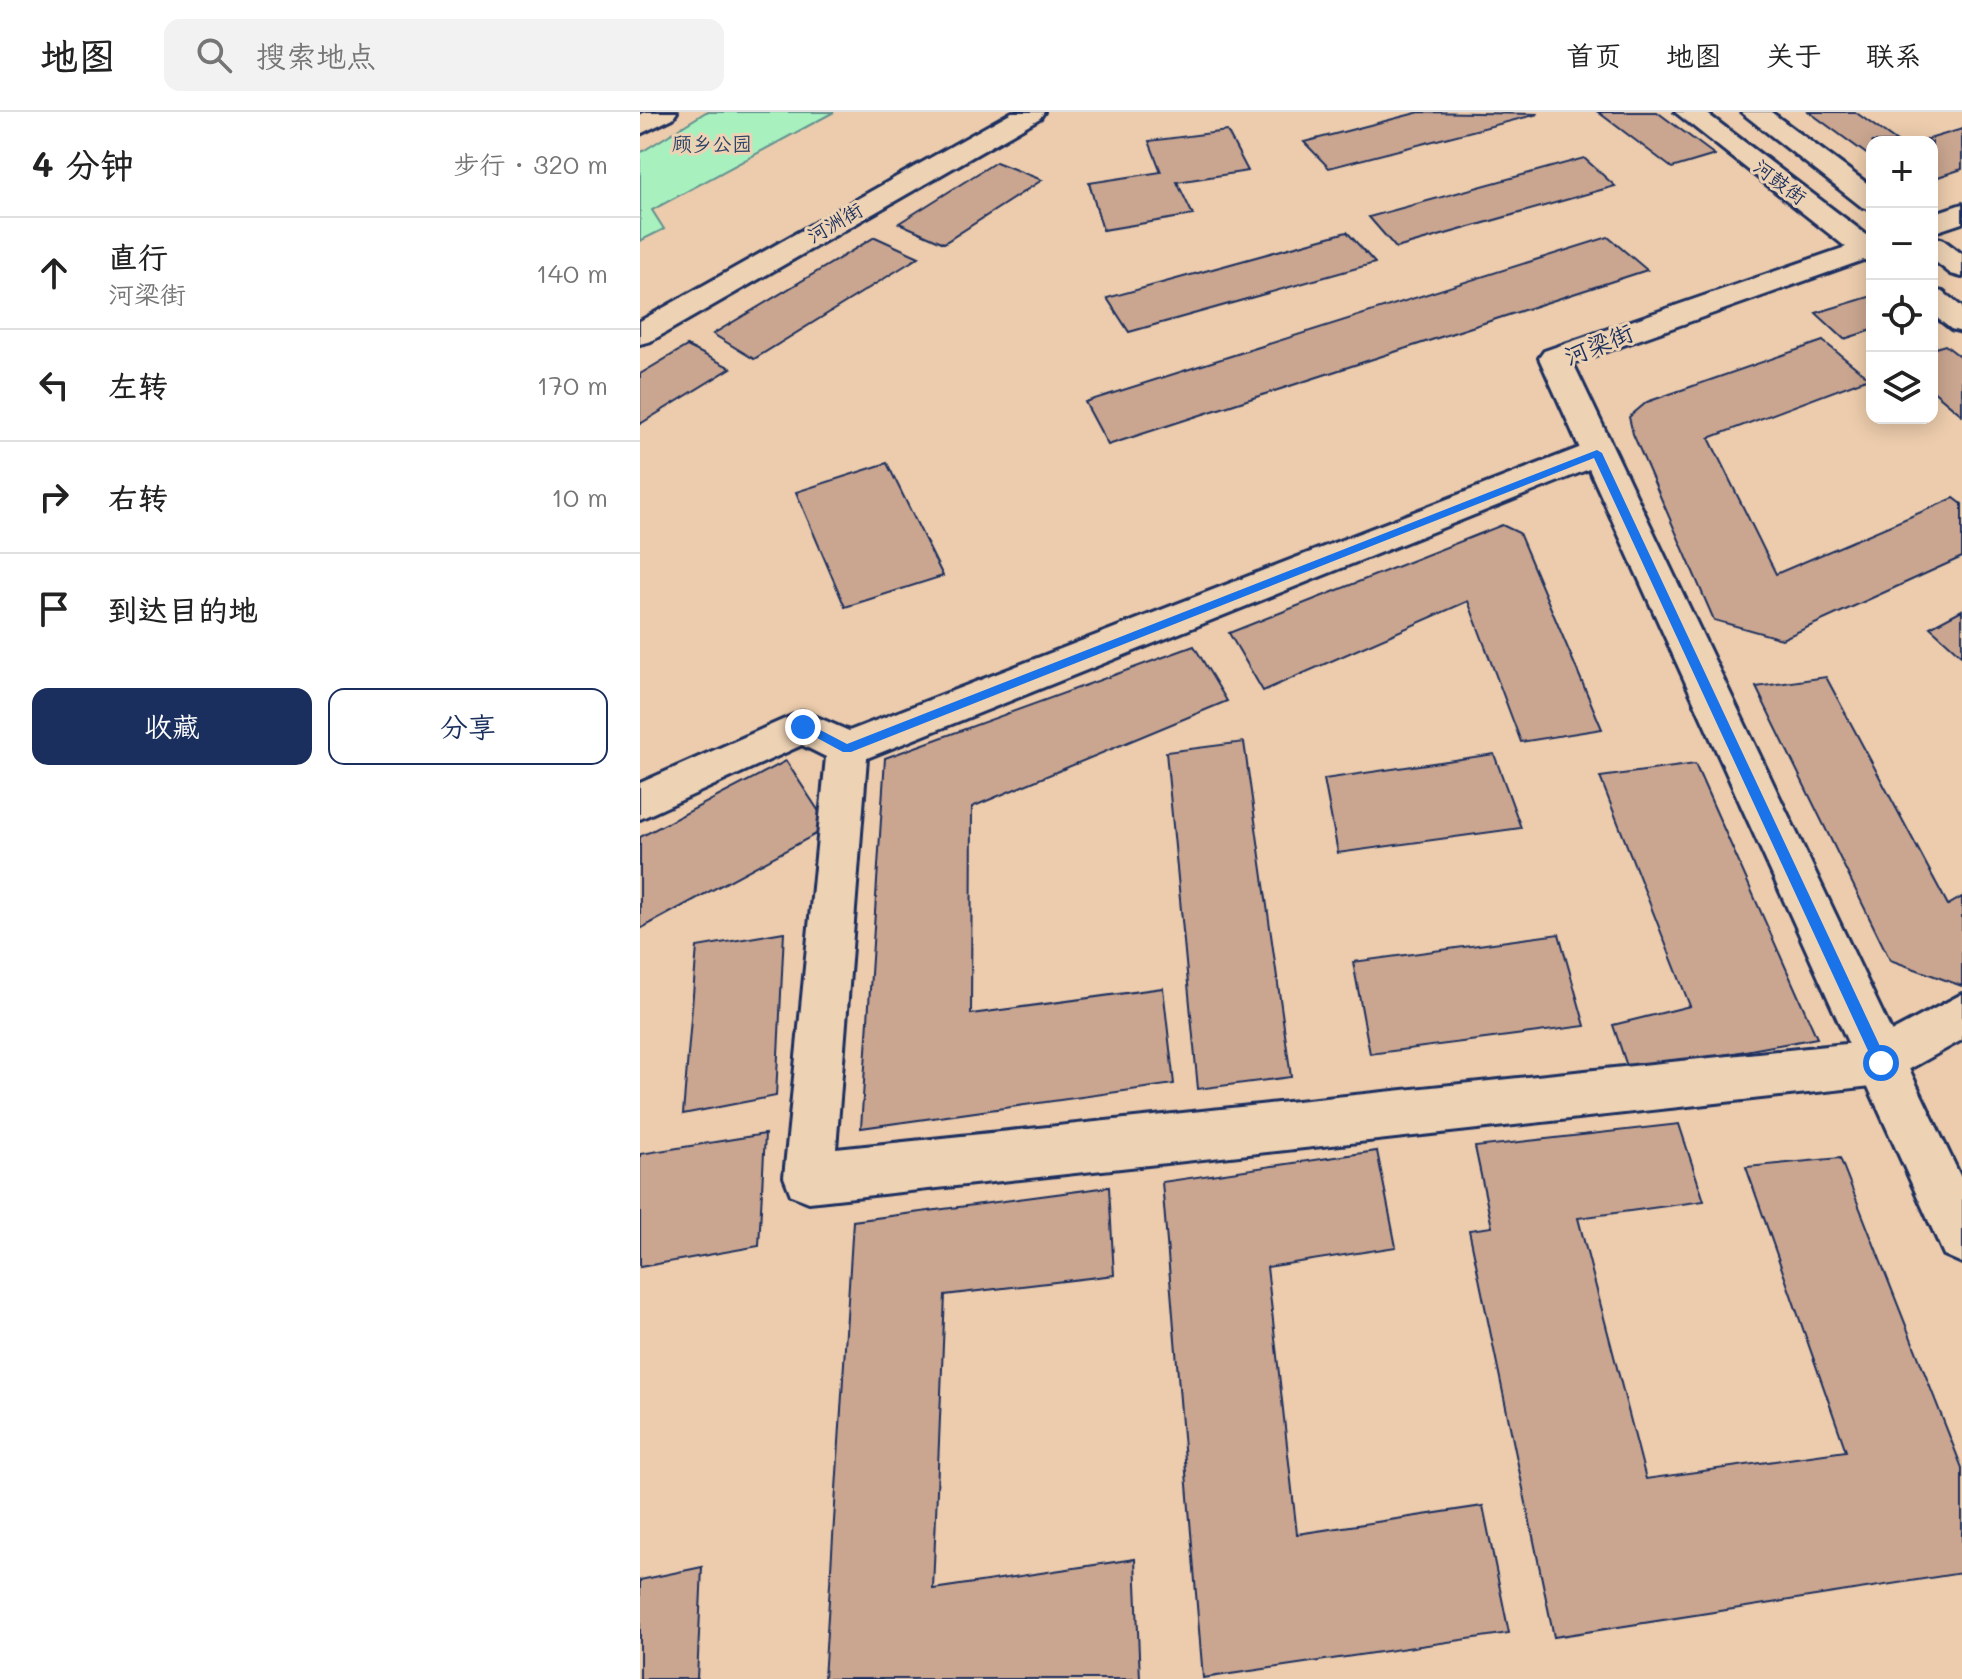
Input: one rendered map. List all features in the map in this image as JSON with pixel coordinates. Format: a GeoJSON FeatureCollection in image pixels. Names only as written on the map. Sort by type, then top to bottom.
{"type":"FeatureCollection","features":[{"type":"Feature","properties":{"kind":"main road"},"geometry":{"type":"LineString","coordinates":[[640,126],[664,112]]}},
{"type":"Feature","properties":{"kind":"main road","name":"河洲街"},"geometry":{"type":"LineString","coordinates":[[640,334],[1031,112]]}},
{"type":"Feature","properties":{"kind":"main road","name":"河鼓街"},"geometry":{"type":"LineString","coordinates":[[1688,112],[1866,239]]}},
{"type":"Feature","properties":{"kind":"main road"},"geometry":{"type":"LineString","coordinates":[[1725,112],[1866,239]]}},
{"type":"Feature","properties":{"kind":"main road","name":"河鼓街"},"geometry":{"type":"LineString","coordinates":[[1754,112],[1866,196]]}},
{"type":"Feature","properties":{"kind":"main road"},"geometry":{"type":"LineString","coordinates":[[1938,222],[1962,213]]}},
{"type":"Feature","properties":{"kind":"main road","name":"河梁街"},"geometry":{"type":"LineString","coordinates":[[1866,245],[1555,358],[1962,1237]]}},
{"type":"Feature","properties":{"kind":"main road"},"geometry":{"type":"LineString","coordinates":[[1938,250],[1962,268]]}},
{"type":"Feature","properties":{"kind":"main road"},"geometry":{"type":"LineString","coordinates":[[1938,273],[1962,291]]}},
{"type":"Feature","properties":{"kind":"main road"},"geometry":{"type":"LineString","coordinates":[[1938,304],[1962,322]]}},
{"type":"Feature","properties":{"kind":"main road"},"geometry":{"type":"LineString","coordinates":[[640,802],[803,727],[847,749],[1597,453]]}},
{"type":"Feature","properties":{"kind":"main road"},"geometry":{"type":"LineString","coordinates":[[847,749],[809,1177],[1881,1063],[1962,1015]]}},
{"type":"Feature","properties":{"kind":"green space","name":"顾乡公园"},"geometry":{"type":"Polygon","coordinates":[[[706,112],[834,112],[652,210],[664,229],[640,241],[640,153],[706,112]]]}},
{"type":"Feature","properties":{"kind":"building"},"geometry":{"type":"Polygon","coordinates":[[[1420,112],[1538,114],[1329,168],[1304,142],[1420,112]]]}},
{"type":"Feature","properties":{"kind":"building"},"geometry":{"type":"Polygon","coordinates":[[[1598,112],[1657,112],[1715,155],[1672,168],[1598,112]]]}},
{"type":"Feature","properties":{"kind":"building"},"geometry":{"type":"Polygon","coordinates":[[[1809,112],[1855,112],[1889,136],[1866,136],[1866,154],[1809,112]]]}},
{"type":"Feature","properties":{"kind":"building"},"geometry":{"type":"Polygon","coordinates":[[[1962,129],[1962,169],[1938,177],[1938,136],[1962,129]]]}},
{"type":"Feature","properties":{"kind":"building"},"geometry":{"type":"Polygon","coordinates":[[[1227,131],[1248,171],[1177,182],[1193,215],[1103,230],[1089,183],[1161,172],[1149,141],[1227,131]]]}},
{"type":"Feature","properties":{"kind":"building"},"geometry":{"type":"Polygon","coordinates":[[[1584,158],[1615,186],[1396,248],[1369,217],[1584,158]]]}},
{"type":"Feature","properties":{"kind":"building"},"geometry":{"type":"Polygon","coordinates":[[[996,162],[1042,180],[944,243],[899,223],[996,162]]]}},
{"type":"Feature","properties":{"kind":"building"},"geometry":{"type":"Polygon","coordinates":[[[1347,232],[1375,263],[1129,332],[1107,298],[1347,232]]]}},
{"type":"Feature","properties":{"kind":"building"},"geometry":{"type":"Polygon","coordinates":[[[875,237],[919,257],[754,359],[713,334],[875,237]]]}},
{"type":"Feature","properties":{"kind":"building"},"geometry":{"type":"Polygon","coordinates":[[[1608,237],[1647,270],[1108,445],[1085,402],[1608,237]]]}},
{"type":"Feature","properties":{"kind":"building"},"geometry":{"type":"Polygon","coordinates":[[[1866,298],[1866,332],[1844,339],[1816,313],[1866,298]]]}},
{"type":"Feature","properties":{"kind":"building"},"geometry":{"type":"Polygon","coordinates":[[[1823,341],[1866,376],[1866,379],[1709,438],[1776,574],[1954,498],[1962,504],[1962,557],[1782,639],[1714,620],[1633,434],[1629,417],[1647,402],[1823,341]]]}},
{"type":"Feature","properties":{"kind":"building"},"geometry":{"type":"Polygon","coordinates":[[[1945,345],[1962,358],[1962,415],[1938,395],[1938,347],[1945,345]]]}},
{"type":"Feature","properties":{"kind":"building"},"geometry":{"type":"Polygon","coordinates":[[[687,346],[731,368],[640,424],[640,374],[687,346]]]}},
{"type":"Feature","properties":{"kind":"building"},"geometry":{"type":"Polygon","coordinates":[[[887,463],[943,576],[845,607],[796,492],[887,463]]]}},
{"type":"Feature","properties":{"kind":"building"},"geometry":{"type":"Polygon","coordinates":[[[1502,525],[1519,533],[1602,729],[1521,742],[1468,601],[1263,691],[1229,633],[1502,525]]]}},
{"type":"Feature","properties":{"kind":"building"},"geometry":{"type":"Polygon","coordinates":[[[1962,610],[1962,656],[1930,627],[1962,610]]]}},
{"type":"Feature","properties":{"kind":"building"},"geometry":{"type":"Polygon","coordinates":[[[1194,646],[1227,701],[972,807],[971,1014],[1163,988],[1174,1084],[861,1128],[885,758],[1194,646]]]}},
{"type":"Feature","properties":{"kind":"building"},"geometry":{"type":"Polygon","coordinates":[[[1826,677],[1948,905],[1962,897],[1962,986],[1890,960],[1756,687],[1826,677]]]}},
{"type":"Feature","properties":{"kind":"building"},"geometry":{"type":"Polygon","coordinates":[[[1244,742],[1291,1077],[1198,1089],[1166,752],[1244,742]]]}},
{"type":"Feature","properties":{"kind":"building"},"geometry":{"type":"Polygon","coordinates":[[[1494,754],[1521,828],[1338,853],[1324,779],[1494,754]]]}},
{"type":"Feature","properties":{"kind":"building"},"geometry":{"type":"Polygon","coordinates":[[[786,761],[829,827],[640,929],[640,837],[786,761]]]}},
{"type":"Feature","properties":{"kind":"building"},"geometry":{"type":"Polygon","coordinates":[[[1695,764],[1817,1038],[1629,1072],[1613,1025],[1690,1006],[1600,777],[1695,764]]]}},
{"type":"Feature","properties":{"kind":"building"},"geometry":{"type":"Polygon","coordinates":[[[784,932],[776,1096],[683,1114],[697,947],[784,932]]]}},
{"type":"Feature","properties":{"kind":"building"},"geometry":{"type":"Polygon","coordinates":[[[1559,934],[1585,1026],[1370,1054],[1353,962],[1559,934]]]}},
{"type":"Feature","properties":{"kind":"building"},"geometry":{"type":"Polygon","coordinates":[[[1679,1124],[1704,1201],[1578,1218],[1646,1479],[1846,1451],[1746,1167],[1840,1158],[1962,1468],[1962,1573],[1554,1637],[1469,1230],[1492,1227],[1475,1147],[1679,1124]]]}},
{"type":"Feature","properties":{"kind":"building"},"geometry":{"type":"Polygon","coordinates":[[[765,1134],[759,1246],[640,1267],[640,1154],[765,1134]]]}},
{"type":"Feature","properties":{"kind":"building"},"geometry":{"type":"Polygon","coordinates":[[[1377,1151],[1396,1247],[1267,1267],[1297,1534],[1483,1506],[1509,1633],[1203,1678],[1162,1182],[1377,1151]]]}},
{"type":"Feature","properties":{"kind":"building"},"geometry":{"type":"Polygon","coordinates":[[[1109,1187],[1114,1275],[945,1295],[933,1589],[1135,1559],[1140,1679],[824,1679],[853,1221],[1109,1187]]]}},
{"type":"Feature","properties":{"kind":"building"},"geometry":{"type":"Polygon","coordinates":[[[702,1567],[697,1679],[640,1679],[640,1580],[702,1567]]]}},
{"type":"Feature","properties":{"kind":"route"},"geometry":{"type":"LineString","coordinates":[[803,727],[847,749],[1597,453],[1881,1063]]}}]}
